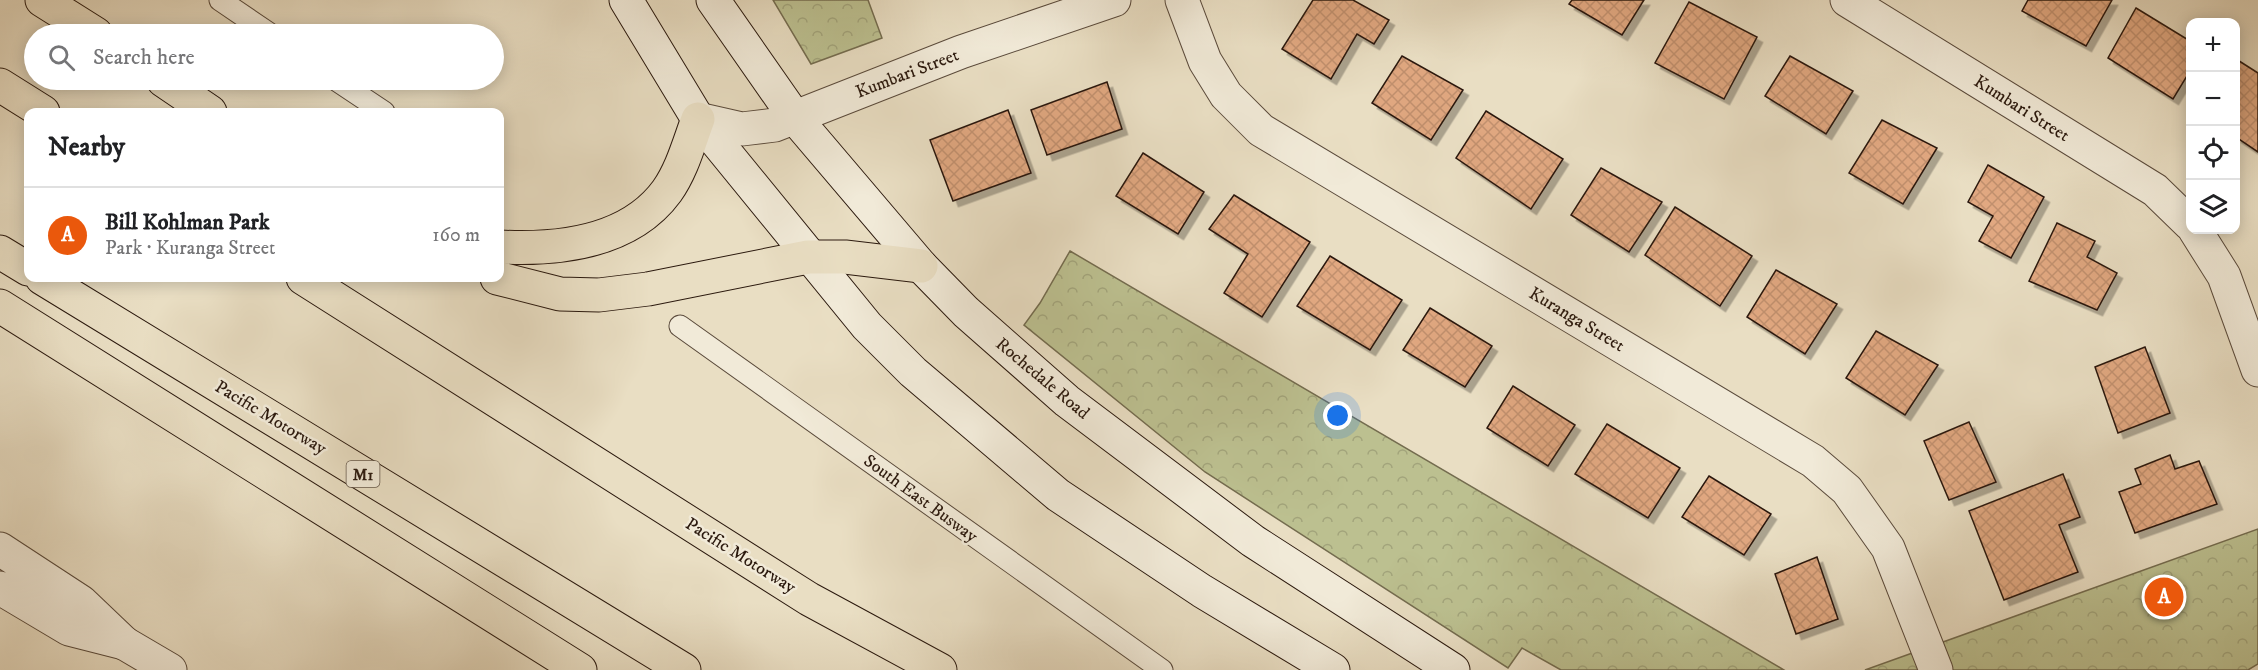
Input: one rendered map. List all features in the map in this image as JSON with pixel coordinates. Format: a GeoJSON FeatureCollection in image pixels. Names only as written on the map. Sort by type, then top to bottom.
{"type":"FeatureCollection","features":[{"type":"Feature","properties":{"kind":"highway"},"geometry":{"type":"LineString","coordinates":[[42,0],[80,24]]}},
{"type":"Feature","properties":{"kind":"highway"},"geometry":{"type":"LineString","coordinates":[[0,85],[37,108]]}},
{"type":"Feature","properties":{"kind":"highway"},"geometry":{"type":"LineString","coordinates":[[178,90],[204,108]]}},
{"type":"Feature","properties":{"kind":"highway"},"geometry":{"type":"LineString","coordinates":[[504,247],[562,246],[612,234],[635,222],[652,209],[668,189],[682,165],[698,119]]}},
{"type":"Feature","properties":{"kind":"highway"},"geometry":{"type":"LineString","coordinates":[[0,252],[24,267]]}},
{"type":"Feature","properties":{"kind":"highway"},"geometry":{"type":"LineString","coordinates":[[504,280],[560,294],[598,295],[648,289],[808,257],[845,256],[921,266]]}},
{"type":"Feature","properties":{"kind":"highway","name":"Pacific Motorway"},"geometry":{"type":"LineString","coordinates":[[49,282],[684,670]]}},
{"type":"Feature","properties":{"kind":"highway","name":"Pacific Motorway"},"geometry":{"type":"LineString","coordinates":[[309,282],[809,599],[940,670]]}},
{"type":"Feature","properties":{"kind":"highway"},"geometry":{"type":"LineString","coordinates":[[0,306],[580,670]]}},
{"type":"Feature","properties":{"kind":"street"},"geometry":{"type":"LineString","coordinates":[[626,0],[698,119],[808,257],[867,326],[913,372],[1058,495],[1203,591],[1333,670]]}},
{"type":"Feature","properties":{"kind":"street","name":"Rochedale Road"},"geometry":{"type":"LineString","coordinates":[[713,0],[796,119],[921,266],[966,312],[1067,401],[1253,541],[1453,670]]}},
{"type":"Feature","properties":{"kind":"street","name":"Kumbari Street"},"geometry":{"type":"LineString","coordinates":[[698,119],[742,129],[775,125],[796,119],[1036,11],[1114,0]]}},
{"type":"Feature","properties":{"kind":"street","name":"Kuranga Street"},"geometry":{"type":"LineString","coordinates":[[1182,0],[1205,61],[1226,95],[1261,130],[1814,461],[1847,490],[1888,548],[1936,670]]}},
{"type":"Feature","properties":{"kind":"street","name":"Kumbari Street"},"geometry":{"type":"LineString","coordinates":[[1847,0],[2155,190],[2186,220]]}},
{"type":"Feature","properties":{"kind":"street"},"geometry":{"type":"LineString","coordinates":[[2198,234],[2224,276],[2258,370]]}},
{"type":"Feature","properties":{"kind":"street"},"geometry":{"type":"LineString","coordinates":[[0,549],[75,598],[124,643],[170,670]]}},
{"type":"Feature","properties":{"kind":"street"},"geometry":{"type":"LineString","coordinates":[[0,588],[69,629],[124,643]]}},
{"type":"Feature","properties":{"kind":"lane"},"geometry":{"type":"LineString","coordinates":[[220,0],[255,24]]}},
{"type":"Feature","properties":{"kind":"lane"},"geometry":{"type":"LineString","coordinates":[[351,90],[378,108]]}},
{"type":"Feature","properties":{"kind":"lane","name":"South East Busway"},"geometry":{"type":"LineString","coordinates":[[680,326],[1162,670]]}},
{"type":"Feature","properties":{"kind":"green space"},"geometry":{"type":"Polygon","coordinates":[[[773,0],[868,0],[882,38],[811,64],[773,0]]]}},
{"type":"Feature","properties":{"kind":"green space"},"geometry":{"type":"Polygon","coordinates":[[[1070,251],[1784,670],[1561,670],[1522,648],[1508,668],[1205,472],[1024,325],[1040,303],[1070,251]]]}},
{"type":"Feature","properties":{"kind":"green space"},"geometry":{"type":"Polygon","coordinates":[[[2258,529],[2258,664],[2248,670],[1865,670],[2258,529]]]}},
{"type":"Feature","properties":{"kind":"building"},"geometry":{"type":"Polygon","coordinates":[[[1313,0],[1353,0],[1389,20],[1374,44],[1357,34],[1331,79],[1282,49],[1313,0]]]}},
{"type":"Feature","properties":{"kind":"building"},"geometry":{"type":"Polygon","coordinates":[[[1572,0],[1644,0],[1622,35],[1569,4],[1572,0]]]}},
{"type":"Feature","properties":{"kind":"building"},"geometry":{"type":"Polygon","coordinates":[[[2028,0],[2112,0],[2086,46],[2022,11],[2028,0]]]}},
{"type":"Feature","properties":{"kind":"building"},"geometry":{"type":"Polygon","coordinates":[[[1689,2],[1757,37],[1724,99],[1655,63],[1689,2]]]}},
{"type":"Feature","properties":{"kind":"building"},"geometry":{"type":"Polygon","coordinates":[[[2136,8],[2186,39],[2186,78],[2173,99],[2108,58],[2136,8]]]}},
{"type":"Feature","properties":{"kind":"building"},"geometry":{"type":"Polygon","coordinates":[[[1402,56],[1463,90],[1431,140],[1372,103],[1402,56]]]}},
{"type":"Feature","properties":{"kind":"building"},"geometry":{"type":"Polygon","coordinates":[[[1790,56],[1853,91],[1826,134],[1765,96],[1790,56]]]}},
{"type":"Feature","properties":{"kind":"building"},"geometry":{"type":"Polygon","coordinates":[[[2240,62],[2258,73],[2258,152],[2240,140],[2240,62]]]}},
{"type":"Feature","properties":{"kind":"building"},"geometry":{"type":"Polygon","coordinates":[[[1107,82],[1122,129],[1047,155],[1031,110],[1107,82]]]}},
{"type":"Feature","properties":{"kind":"building"},"geometry":{"type":"Polygon","coordinates":[[[1008,110],[1031,173],[953,201],[930,140],[1008,110]]]}},
{"type":"Feature","properties":{"kind":"building"},"geometry":{"type":"Polygon","coordinates":[[[1486,111],[1563,159],[1531,209],[1456,158],[1486,111]]]}},
{"type":"Feature","properties":{"kind":"building"},"geometry":{"type":"Polygon","coordinates":[[[1882,120],[1937,148],[1903,204],[1849,173],[1882,120]]]}},
{"type":"Feature","properties":{"kind":"building"},"geometry":{"type":"Polygon","coordinates":[[[1143,153],[1204,192],[1178,234],[1116,196],[1143,153]]]}},
{"type":"Feature","properties":{"kind":"building"},"geometry":{"type":"Polygon","coordinates":[[[1988,165],[2044,197],[2011,258],[1979,241],[1993,216],[1968,202],[1988,165]]]}},
{"type":"Feature","properties":{"kind":"building"},"geometry":{"type":"Polygon","coordinates":[[[1601,168],[1662,202],[1629,252],[1571,215],[1601,168]]]}},
{"type":"Feature","properties":{"kind":"building"},"geometry":{"type":"Polygon","coordinates":[[[1234,195],[1310,242],[1262,317],[1224,293],[1248,254],[1209,229],[1234,195]]]}},
{"type":"Feature","properties":{"kind":"building"},"geometry":{"type":"Polygon","coordinates":[[[1675,207],[1752,256],[1720,306],[1645,255],[1675,207]]]}},
{"type":"Feature","properties":{"kind":"building"},"geometry":{"type":"Polygon","coordinates":[[[2057,223],[2095,241],[2087,257],[2117,273],[2097,310],[2029,281],[2057,223]]]}},
{"type":"Feature","properties":{"kind":"building"},"geometry":{"type":"Polygon","coordinates":[[[1330,256],[1402,300],[1370,350],[1297,306],[1330,256]]]}},
{"type":"Feature","properties":{"kind":"building"},"geometry":{"type":"Polygon","coordinates":[[[1776,270],[1837,304],[1805,354],[1747,317],[1776,270]]]}},
{"type":"Feature","properties":{"kind":"building"},"geometry":{"type":"Polygon","coordinates":[[[1430,308],[1492,346],[1465,387],[1403,350],[1430,308]]]}},
{"type":"Feature","properties":{"kind":"building"},"geometry":{"type":"Polygon","coordinates":[[[1876,331],[1938,365],[1905,415],[1846,378],[1876,331]]]}},
{"type":"Feature","properties":{"kind":"building"},"geometry":{"type":"Polygon","coordinates":[[[2145,347],[2170,413],[2118,433],[2095,367],[2145,347]]]}},
{"type":"Feature","properties":{"kind":"building"},"geometry":{"type":"Polygon","coordinates":[[[1513,386],[1575,425],[1548,466],[1487,428],[1513,386]]]}},
{"type":"Feature","properties":{"kind":"building"},"geometry":{"type":"Polygon","coordinates":[[[1969,422],[1996,482],[1949,500],[1924,441],[1969,422]]]}},
{"type":"Feature","properties":{"kind":"building"},"geometry":{"type":"Polygon","coordinates":[[[1607,424],[1680,468],[1648,518],[1575,474],[1607,424]]]}},
{"type":"Feature","properties":{"kind":"building"},"geometry":{"type":"Polygon","coordinates":[[[2170,455],[2175,469],[2199,461],[2217,504],[2135,533],[2119,492],[2141,484],[2135,469],[2170,455]]]}},
{"type":"Feature","properties":{"kind":"building"},"geometry":{"type":"Polygon","coordinates":[[[2063,474],[2080,517],[2059,525],[2078,572],[2004,600],[1969,511],[2063,474]]]}},
{"type":"Feature","properties":{"kind":"building"},"geometry":{"type":"Polygon","coordinates":[[[1709,476],[1771,514],[1744,555],[1682,517],[1709,476]]]}},
{"type":"Feature","properties":{"kind":"building"},"geometry":{"type":"Polygon","coordinates":[[[1817,557],[1838,619],[1796,634],[1775,574],[1817,557]]]}},
{"type":"Feature","properties":{"kind":"place","name":"Bill Kohlman Park"},"geometry":{"type":"Point","coordinates":[2164,597]}}]}
